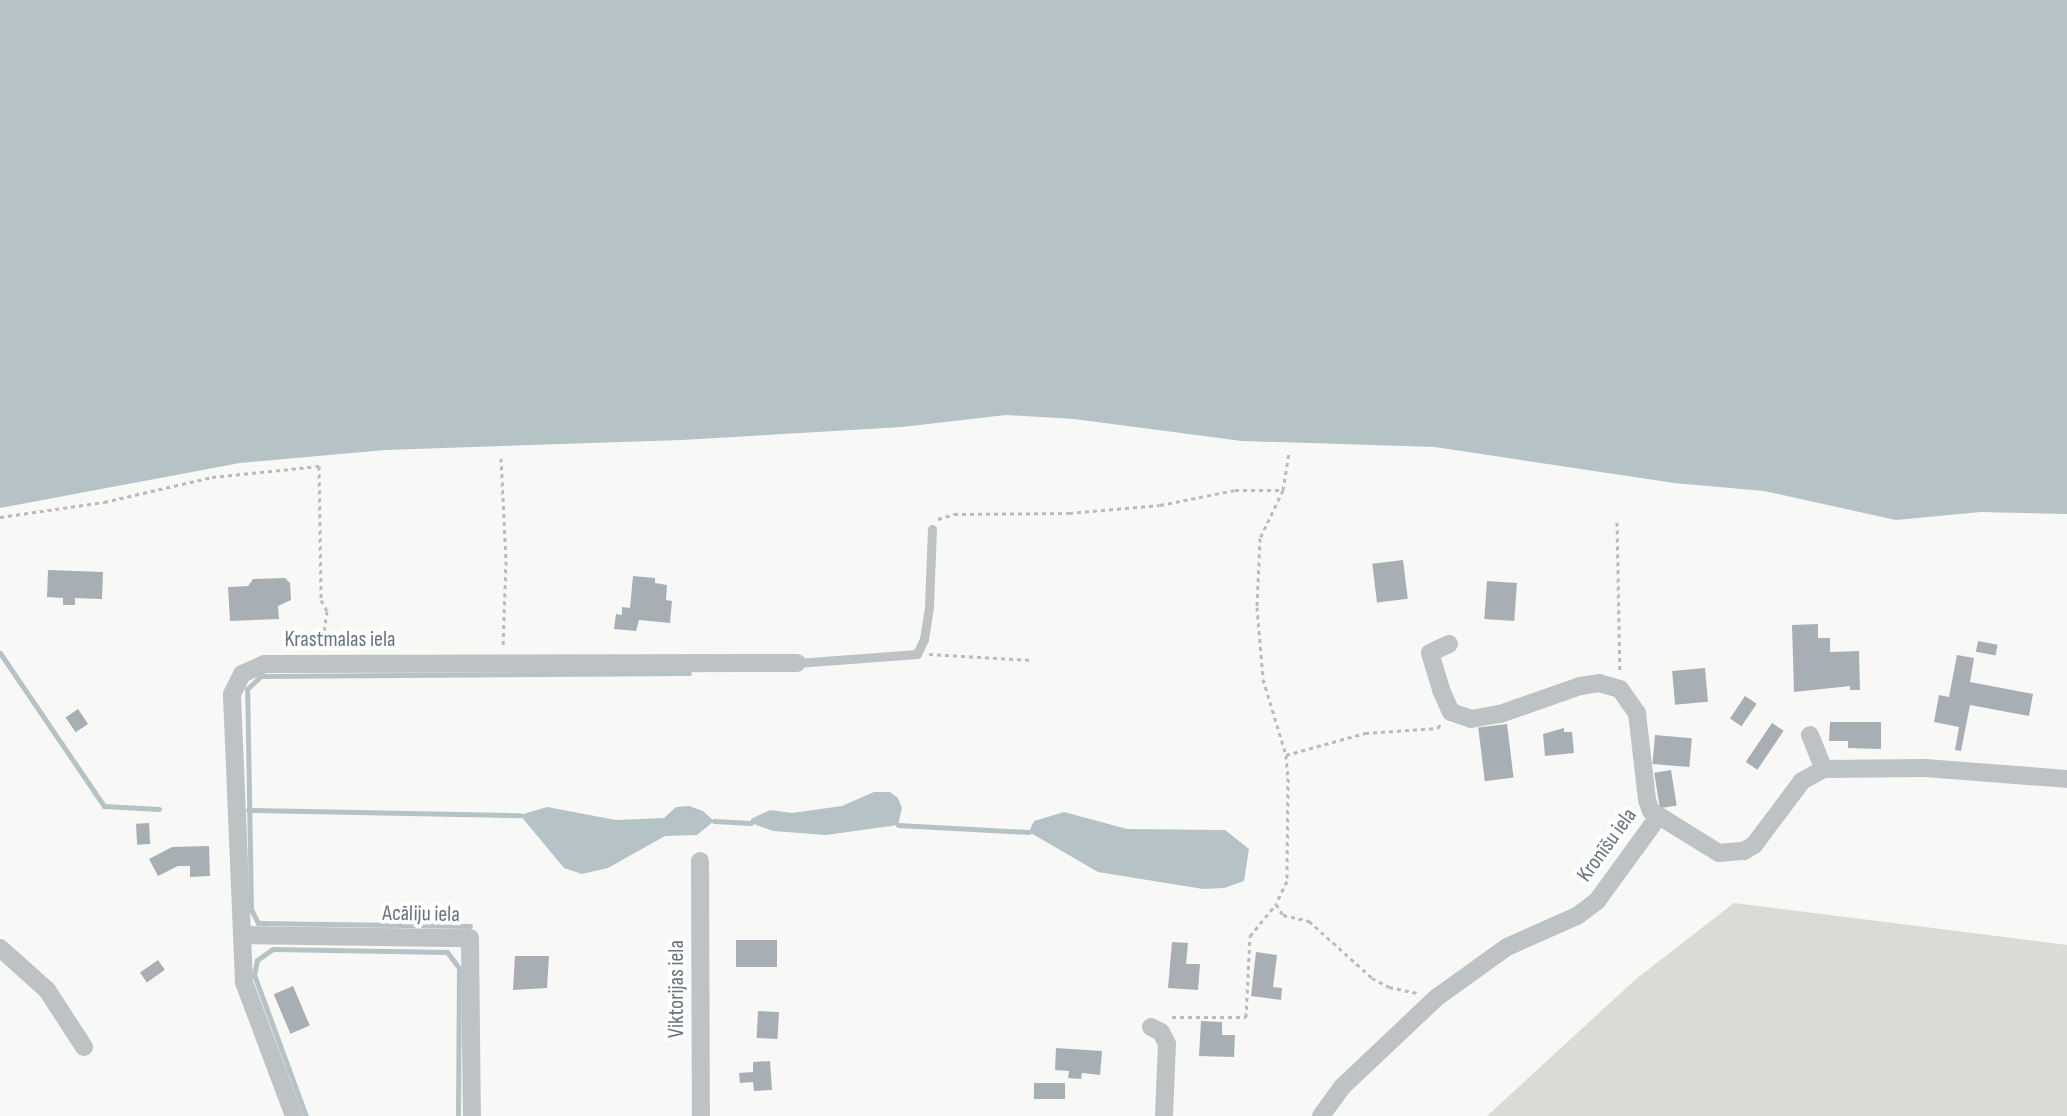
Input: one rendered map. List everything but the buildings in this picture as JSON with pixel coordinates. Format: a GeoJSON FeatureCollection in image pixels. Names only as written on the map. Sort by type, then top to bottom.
{"type":"FeatureCollection","features":[{"type":"Feature","properties":{"kind":"street"},"geometry":{"type":"LineString","coordinates":[[1449,644],[1430,653],[1451,712],[1471,719],[1580,686],[1599,683],[1620,689]]}},
{"type":"Feature","properties":{"kind":"street","name":"Krastmalas iela"},"geometry":{"type":"LineString","coordinates":[[294,1116],[244,982],[232,694],[242,674],[264,664],[797,663]]}},
{"type":"Feature","properties":{"kind":"street","name":"Kronīšu iela"},"geometry":{"type":"LineString","coordinates":[[1321,1116],[1360,1068],[1436,998],[1507,947],[1577,916],[1597,901],[1658,817],[1647,800],[1637,713],[1620,689]]}},
{"type":"Feature","properties":{"kind":"street"},"geometry":{"type":"LineString","coordinates":[[1810,735],[1824,769]]}},
{"type":"Feature","properties":{"kind":"street"},"geometry":{"type":"LineString","coordinates":[[1658,817],[1719,853],[1744,851],[1754,845],[1802,781],[1824,769],[1925,768],[2067,779]]}},
{"type":"Feature","properties":{"kind":"street","name":"Viktorijas iela"},"geometry":{"type":"LineString","coordinates":[[700,861],[701,1116]]}},
{"type":"Feature","properties":{"kind":"street","name":"Acāliju iela"},"geometry":{"type":"LineString","coordinates":[[243,935],[470,938],[472,1116]]}},
{"type":"Feature","properties":{"kind":"street"},"geometry":{"type":"LineString","coordinates":[[0,948],[47,990],[84,1047]]}},
{"type":"Feature","properties":{"kind":"street"},"geometry":{"type":"LineString","coordinates":[[1151,1027],[1161,1032],[1167,1044],[1164,1116]]}},
{"type":"Feature","properties":{"kind":"lane"},"geometry":{"type":"LineString","coordinates":[[797,663],[917,654],[924,639],[929,606],[932,529]]}},
{"type":"Feature","properties":{"kind":"path"},"geometry":{"type":"LineString","coordinates":[[1170,1017],[1246,1017],[1250,936],[1276,904],[1287,881],[1286,755],[1263,679],[1257,607],[1260,538],[1283,490],[1289,454]]}},
{"type":"Feature","properties":{"kind":"path"},"geometry":{"type":"LineString","coordinates":[[501,458],[506,561],[503,663]]}},
{"type":"Feature","properties":{"kind":"path"},"geometry":{"type":"LineString","coordinates":[[0,517],[104,502],[212,477],[319,466],[321,600],[327,611],[327,628],[322,637],[322,664]]}},
{"type":"Feature","properties":{"kind":"path"},"geometry":{"type":"LineString","coordinates":[[932,529],[935,521],[954,514],[1069,513],[1160,505],[1235,490],[1283,490]]}},
{"type":"Feature","properties":{"kind":"path"},"geometry":{"type":"LineString","coordinates":[[1617,522],[1620,689]]}},
{"type":"Feature","properties":{"kind":"path"},"geometry":{"type":"LineString","coordinates":[[917,654],[1032,660]]}},
{"type":"Feature","properties":{"kind":"path"},"geometry":{"type":"LineString","coordinates":[[1286,755],[1365,733],[1438,728],[1451,712]]}},
{"type":"Feature","properties":{"kind":"path"},"geometry":{"type":"LineString","coordinates":[[1276,904],[1283,915],[1309,921],[1372,978],[1389,987],[1436,998]]}},
{"type":"Feature","properties":{"kind":"shaded area"},"geometry":{"type":"Polygon","coordinates":[[[0,0],[2067,0],[2067,514],[1981,512],[1896,520],[1764,491],[1674,483],[1435,447],[1242,441],[1074,419],[1006,415],[902,427],[682,440],[385,450],[240,463],[0,508],[0,0]]]}},
{"type":"Feature","properties":{"kind":"shaded area"},"geometry":{"type":"Polygon","coordinates":[[[874,792],[890,792],[898,798],[902,808],[898,825],[826,835],[773,831],[751,823],[751,819],[770,810],[792,813],[842,806],[874,792]]]}},
{"type":"Feature","properties":{"kind":"shaded area"},"geometry":{"type":"Polygon","coordinates":[[[689,806],[703,811],[714,821],[697,835],[665,836],[608,868],[582,874],[564,868],[520,815],[547,807],[616,820],[664,818],[676,807],[689,806]]]}},
{"type":"Feature","properties":{"kind":"shaded area"},"geometry":{"type":"Polygon","coordinates":[[[1064,812],[1127,829],[1225,830],[1249,849],[1244,881],[1224,888],[1203,889],[1098,872],[1029,832],[1034,821],[1064,812]]]}},
{"type":"Feature","properties":{"kind":"shaded area"},"geometry":{"type":"Polygon","coordinates":[[[1734,903],[2067,945],[2067,1116],[1487,1116],[1636,979],[1734,903]]]}},
{"type":"Feature","properties":{"kind":"waterway"},"geometry":{"type":"LineString","coordinates":[[0,653],[104,806],[159,809]]}},
{"type":"Feature","properties":{"kind":"waterway"},"geometry":{"type":"LineString","coordinates":[[470,926],[258,923],[251,909],[247,689],[261,676],[689,673]]}},
{"type":"Feature","properties":{"kind":"waterway"},"geometry":{"type":"LineString","coordinates":[[248,810],[520,815]]}},
{"type":"Feature","properties":{"kind":"waterway"},"geometry":{"type":"LineString","coordinates":[[714,821],[751,823]]}},
{"type":"Feature","properties":{"kind":"waterway"},"geometry":{"type":"LineString","coordinates":[[898,825],[1029,832]]}},
{"type":"Feature","properties":{"kind":"waterway"},"geometry":{"type":"LineString","coordinates":[[306,1116],[254,975],[257,960],[273,949],[447,952],[459,968],[458,1116]]}}]}
